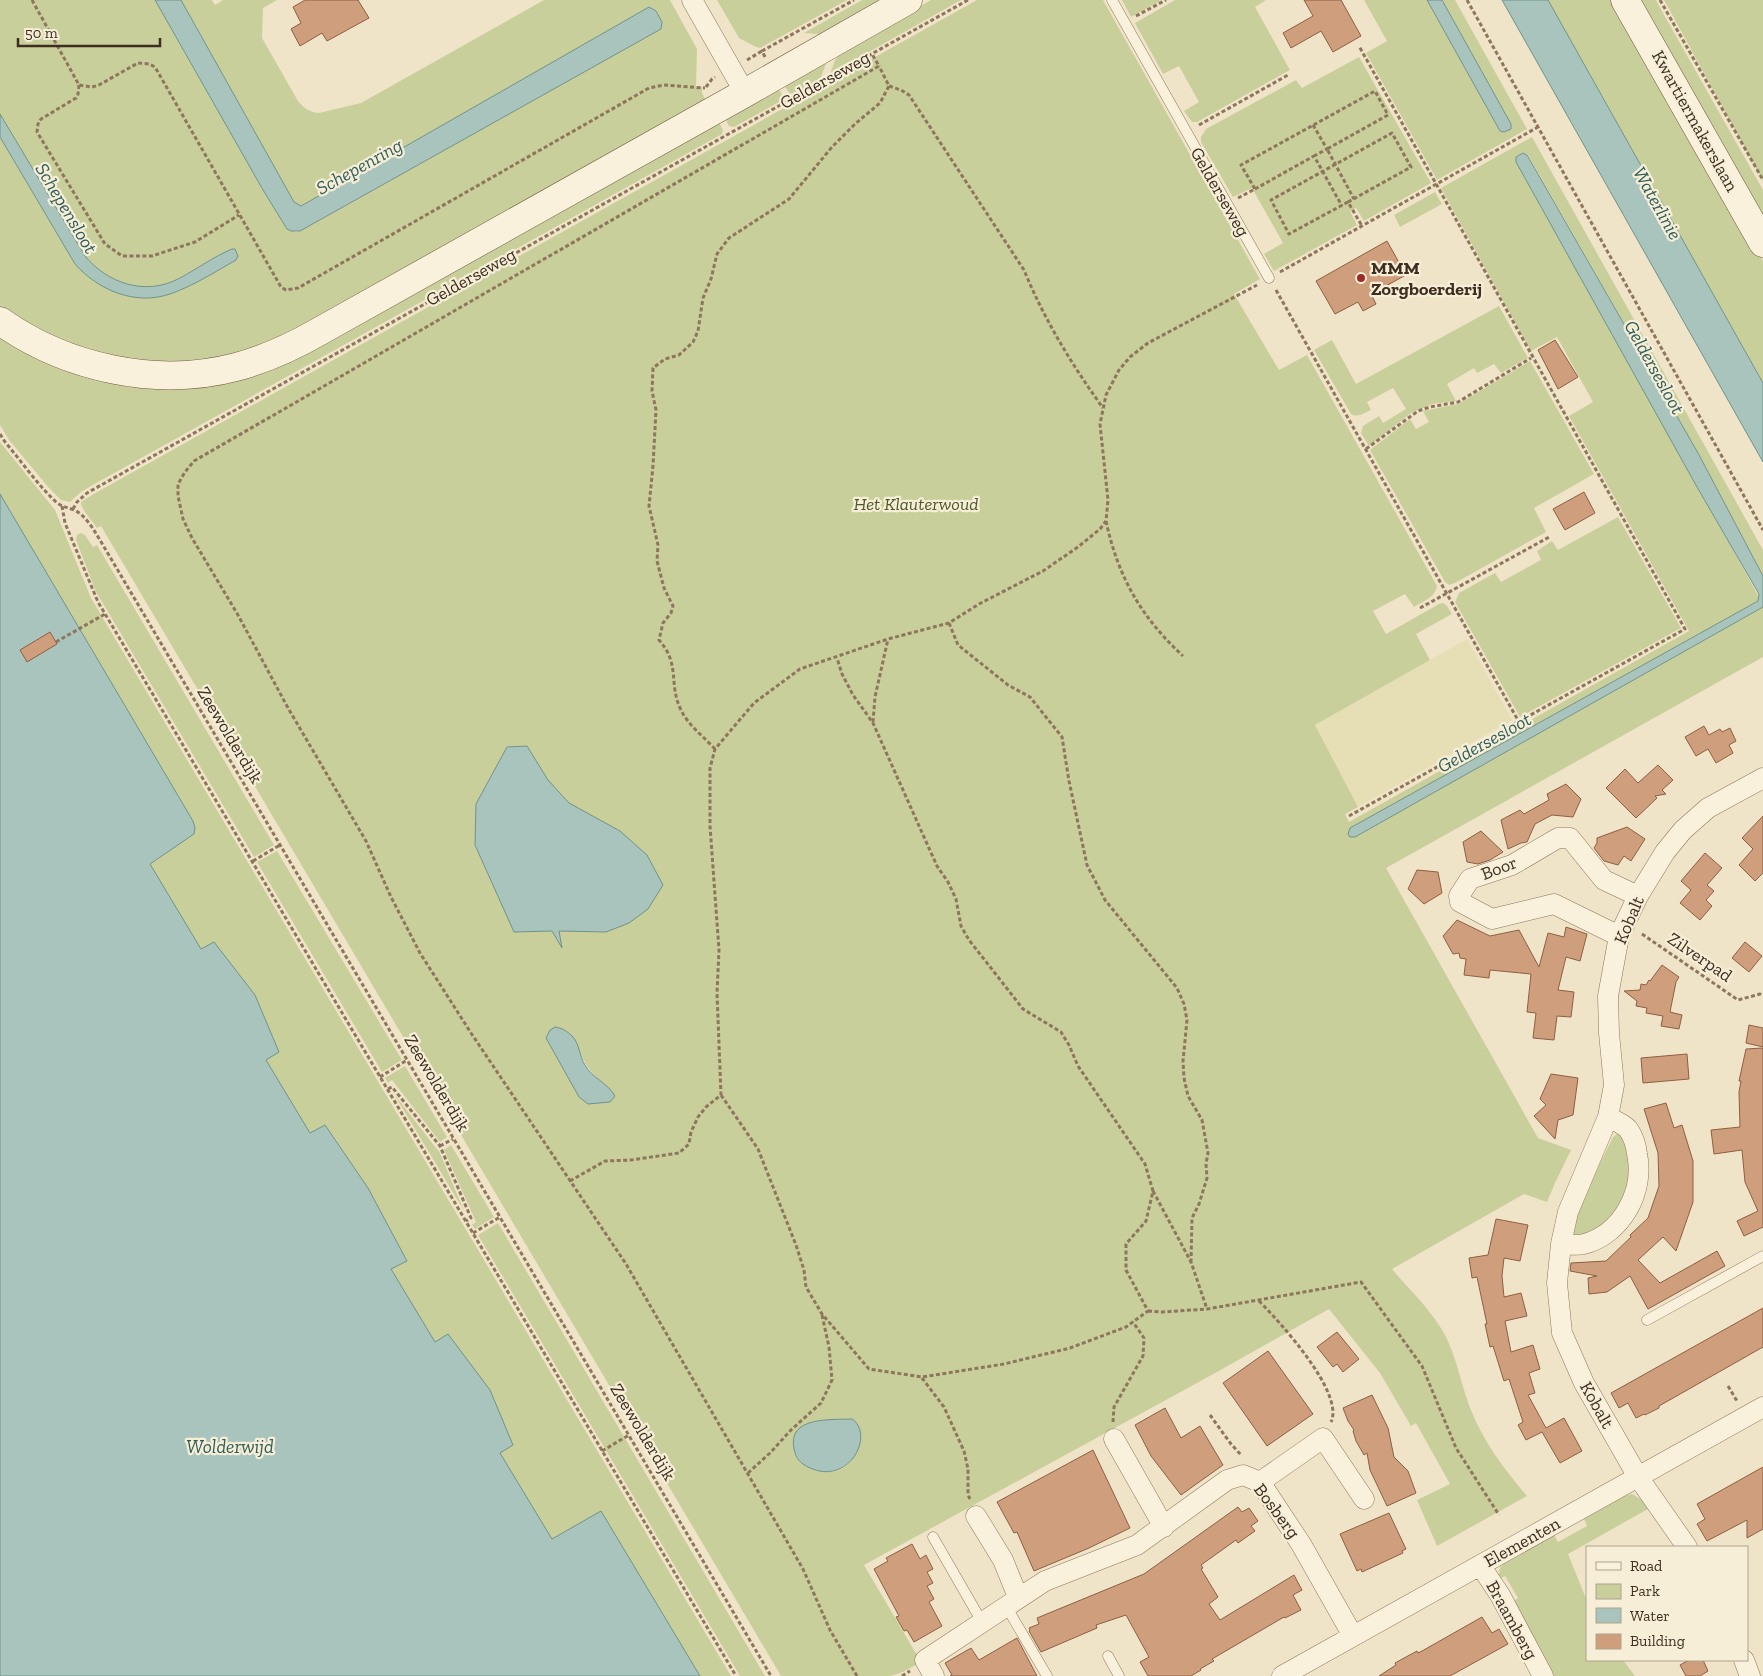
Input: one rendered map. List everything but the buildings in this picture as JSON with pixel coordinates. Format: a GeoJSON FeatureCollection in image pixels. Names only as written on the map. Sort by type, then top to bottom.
{"type":"FeatureCollection","features":[{"type":"Feature","properties":{"kind":"street"},"geometry":{"type":"LineString","coordinates":[[692,0],[745,93]]}},
{"type":"Feature","properties":{"kind":"street","name":"Gelderseweg"},"geometry":{"type":"LineString","coordinates":[[0,320],[28,339],[55,352],[84,362],[119,370],[157,375],[197,373],[235,367],[270,355],[313,335],[908,0]]}},
{"type":"Feature","properties":{"kind":"street","name":"Kwartiermakerslaan"},"geometry":{"type":"LineString","coordinates":[[1625,0],[1763,243]]}},
{"type":"Feature","properties":{"kind":"street","name":"Kobalt"},"geometry":{"type":"LineString","coordinates":[[1686,1546],[1638,1477],[1584,1383],[1562,1333],[1557,1283],[1561,1244],[1568,1212],[1608,1117],[1614,1085],[1608,996],[1622,929],[1638,896],[1665,852],[1683,830],[1708,808],[1763,778]]}},
{"type":"Feature","properties":{"kind":"street","name":"Boor"},"geometry":{"type":"LineString","coordinates":[[1622,929],[1554,904],[1492,919],[1460,902],[1459,896],[1470,879],[1512,865],[1558,838],[1570,838],[1604,880],[1638,896]]}},
{"type":"Feature","properties":{"kind":"street"},"geometry":{"type":"LineString","coordinates":[[1561,1244],[1583,1244],[1601,1237],[1617,1224],[1631,1204],[1638,1185],[1639,1162],[1635,1142],[1627,1128],[1608,1117]]}},
{"type":"Feature","properties":{"kind":"street","name":"Elementen"},"geometry":{"type":"LineString","coordinates":[[1282,1676],[1763,1407]]}},
{"type":"Feature","properties":{"kind":"street"},"geometry":{"type":"LineString","coordinates":[[1260,1482],[1323,1438],[1364,1499]]}},
{"type":"Feature","properties":{"kind":"street"},"geometry":{"type":"LineString","coordinates":[[1114,1439],[1164,1527]]}},
{"type":"Feature","properties":{"kind":"street","name":"Bosberg"},"geometry":{"type":"LineString","coordinates":[[934,1676],[924,1660],[1012,1601],[1045,1581],[1137,1545],[1227,1480],[1243,1475],[1260,1482],[1301,1544],[1353,1636]]}},
{"type":"Feature","properties":{"kind":"street"},"geometry":{"type":"LineString","coordinates":[[976,1516],[1003,1560],[1012,1601]]}},
{"type":"Feature","properties":{"kind":"street","name":"Braamberg"},"geometry":{"type":"LineString","coordinates":[[1480,1565],[1500,1595],[1543,1676]]}},
{"type":"Feature","properties":{"kind":"street"},"geometry":{"type":"LineString","coordinates":[[1744,1661],[1750,1676]]}},
{"type":"Feature","properties":{"kind":"lane","name":"Gelderseweg"},"geometry":{"type":"LineString","coordinates":[[1112,0],[1269,278]]}},
{"type":"Feature","properties":{"kind":"lane"},"geometry":{"type":"LineString","coordinates":[[1647,1320],[1763,1256]]}},
{"type":"Feature","properties":{"kind":"lane"},"geometry":{"type":"LineString","coordinates":[[933,1537],[982,1622]]}},
{"type":"Feature","properties":{"kind":"lane"},"geometry":{"type":"LineString","coordinates":[[1012,1601],[1047,1676]]}},
{"type":"Feature","properties":{"kind":"lane"},"geometry":{"type":"LineString","coordinates":[[1108,1656],[1119,1676]]}},
{"type":"Feature","properties":{"kind":"path"},"geometry":{"type":"LineString","coordinates":[[32,0],[79,85],[76,98],[41,119],[37,132],[105,244],[122,256],[152,256],[195,242],[239,215]]}},
{"type":"Feature","properties":{"kind":"path","name":"Gelderseweg"},"geometry":{"type":"LineString","coordinates":[[73,509],[77,502],[87,493],[968,0]]}},
{"type":"Feature","properties":{"kind":"path"},"geometry":{"type":"LineString","coordinates":[[1124,22],[1166,0]]}},
{"type":"Feature","properties":{"kind":"path"},"geometry":{"type":"LineString","coordinates":[[1467,0],[1763,530]]}},
{"type":"Feature","properties":{"kind":"path","name":"Kwartiermakerslaan"},"geometry":{"type":"LineString","coordinates":[[1660,0],[1763,180]]}},
{"type":"Feature","properties":{"kind":"path"},"geometry":{"type":"LineString","coordinates":[[1348,816],[1685,629],[1531,358],[1359,46]]}},
{"type":"Feature","properties":{"kind":"path"},"geometry":{"type":"LineString","coordinates":[[872,54],[889,86],[909,95],[1024,270],[1031,288],[1062,346],[1103,408]]}},
{"type":"Feature","properties":{"kind":"path"},"geometry":{"type":"LineString","coordinates":[[79,85],[98,85],[138,63],[156,67],[239,215],[281,287],[286,290],[292,290],[649,88],[664,85],[705,88]]}},
{"type":"Feature","properties":{"kind":"path"},"geometry":{"type":"LineString","coordinates":[[857,1676],[830,1630],[804,1569],[626,1264],[420,953],[390,897],[366,841],[288,708],[238,615],[192,538],[183,519],[179,504],[178,484],[194,461],[879,66]]}},
{"type":"Feature","properties":{"kind":"path"},"geometry":{"type":"LineString","coordinates":[[1186,132],[1288,75]]}},
{"type":"Feature","properties":{"kind":"path"},"geometry":{"type":"LineString","coordinates":[[714,749],[681,710],[675,693],[674,669],[671,659],[666,648],[659,640],[663,622],[672,613],[673,606],[664,588],[657,561],[658,545],[649,506],[656,410],[652,391],[653,368],[665,359],[679,355],[693,342],[698,332],[703,298],[711,279],[717,254],[729,238],[790,199],[832,147],[880,103],[889,86]]}},
{"type":"Feature","properties":{"kind":"path"},"geometry":{"type":"LineString","coordinates":[[1226,204],[1255,189],[1388,115],[1375,91],[1241,165],[1255,189]]}},
{"type":"Feature","properties":{"kind":"path"},"geometry":{"type":"LineString","coordinates":[[1314,125],[1354,199]]}},
{"type":"Feature","properties":{"kind":"path"},"geometry":{"type":"LineString","coordinates":[[1183,656],[1156,629],[1134,596],[1117,560],[1106,521],[1108,500],[1100,424],[1106,395],[1119,370],[1130,357],[1148,343],[1269,278],[1538,127]]}},
{"type":"Feature","properties":{"kind":"path"},"geometry":{"type":"LineString","coordinates":[[1392,133],[1411,167],[1290,234],[1270,200],[1322,171],[1392,133]]}},
{"type":"Feature","properties":{"kind":"path"},"geometry":{"type":"LineString","coordinates":[[1314,156],[1342,206]]}},
{"type":"Feature","properties":{"kind":"path"},"geometry":{"type":"LineString","coordinates":[[1348,202],[1362,226]]}},
{"type":"Feature","properties":{"kind":"path"},"geometry":{"type":"LineString","coordinates":[[1269,278],[1519,722]]}},
{"type":"Feature","properties":{"kind":"path"},"geometry":{"type":"LineString","coordinates":[[1366,449],[1418,412],[1430,407],[1458,402],[1531,358]]}},
{"type":"Feature","properties":{"kind":"path"},"geometry":{"type":"LineString","coordinates":[[0,434],[46,491],[62,506],[73,509]]}},
{"type":"Feature","properties":{"kind":"path"},"geometry":{"type":"LineString","coordinates":[[62,506],[65,523],[72,542],[89,584],[105,614],[736,1676]]}},
{"type":"Feature","properties":{"kind":"path","name":"Zeewolderdijk"},"geometry":{"type":"LineString","coordinates":[[73,509],[88,521],[97,536],[772,1676]]}},
{"type":"Feature","properties":{"kind":"path"},"geometry":{"type":"LineString","coordinates":[[1106,521],[1086,541],[1043,571],[978,604],[949,623],[888,639],[800,670],[754,703],[714,749],[710,768],[710,826],[719,950],[717,993],[721,1095],[758,1149],[796,1245],[804,1270],[806,1287],[822,1314],[869,1369],[922,1377],[1004,1364],[1070,1348],[1126,1327],[1148,1311],[1206,1309],[1361,1282],[1422,1366],[1456,1448],[1499,1515]]}},
{"type":"Feature","properties":{"kind":"path"},"geometry":{"type":"LineString","coordinates":[[1420,608],[1551,536]]}},
{"type":"Feature","properties":{"kind":"path"},"geometry":{"type":"LineString","coordinates":[[56,642],[105,614]]}},
{"type":"Feature","properties":{"kind":"path"},"geometry":{"type":"LineString","coordinates":[[949,623],[958,645],[1008,685],[1030,697],[1062,737],[1069,781],[1087,865],[1105,900],[1177,988],[1184,1004],[1187,1020],[1184,1078],[1188,1096],[1202,1120],[1208,1153],[1206,1164],[1207,1178],[1200,1204],[1192,1218],[1191,1262]]}},
{"type":"Feature","properties":{"kind":"path"},"geometry":{"type":"LineString","coordinates":[[873,723],[875,697],[888,639]]}},
{"type":"Feature","properties":{"kind":"path"},"geometry":{"type":"LineString","coordinates":[[836,658],[853,695],[873,723],[936,866],[948,882],[956,899],[961,926],[969,940],[1022,1009],[1061,1032],[1078,1066],[1145,1164],[1153,1191],[1191,1262],[1206,1309]]}},
{"type":"Feature","properties":{"kind":"path"},"geometry":{"type":"LineString","coordinates":[[253,861],[280,845]]}},
{"type":"Feature","properties":{"kind":"path","name":"Zilverpad"},"geometry":{"type":"LineString","coordinates":[[1622,929],[1738,1000],[1760,994],[1763,996]]}},
{"type":"Feature","properties":{"kind":"path"},"geometry":{"type":"LineString","coordinates":[[380,1076],[407,1060]]}},
{"type":"Feature","properties":{"kind":"path"},"geometry":{"type":"LineString","coordinates":[[388,1089],[392,1087],[440,1146],[471,1218],[466,1221]]}},
{"type":"Feature","properties":{"kind":"path"},"geometry":{"type":"LineString","coordinates":[[570,1181],[605,1161],[631,1160],[679,1152],[688,1144],[698,1117],[706,1107],[721,1095]]}},
{"type":"Feature","properties":{"kind":"path"},"geometry":{"type":"LineString","coordinates":[[440,1146],[453,1138]]}},
{"type":"Feature","properties":{"kind":"path"},"geometry":{"type":"LineString","coordinates":[[1148,1311],[1126,1270],[1126,1244],[1146,1220],[1153,1191]]}},
{"type":"Feature","properties":{"kind":"path"},"geometry":{"type":"LineString","coordinates":[[473,1233],[500,1217]]}},
{"type":"Feature","properties":{"kind":"path"},"geometry":{"type":"LineString","coordinates":[[1259,1300],[1294,1339],[1316,1370],[1331,1399],[1334,1416],[1323,1438]]}},
{"type":"Feature","properties":{"kind":"path"},"geometry":{"type":"LineString","coordinates":[[748,1473],[791,1430],[821,1404],[832,1380],[829,1346],[822,1314]]}},
{"type":"Feature","properties":{"kind":"path"},"geometry":{"type":"LineString","coordinates":[[1114,1439],[1114,1407],[1143,1356],[1144,1338],[1133,1322]]}},
{"type":"Feature","properties":{"kind":"path"},"geometry":{"type":"LineString","coordinates":[[922,1377],[944,1407],[964,1451],[968,1468],[968,1495],[976,1516]]}},
{"type":"Feature","properties":{"kind":"path"},"geometry":{"type":"LineString","coordinates":[[1210,1415],[1231,1444],[1254,1468],[1260,1482]]}},
{"type":"Feature","properties":{"kind":"path"},"geometry":{"type":"LineString","coordinates":[[602,1451],[629,1436]]}},
{"type":"Feature","properties":{"kind":"shaded area"},"geometry":{"type":"Polygon","coordinates":[[[1467,639],[1512,720],[1358,807],[1315,725],[1467,639]]]}},
{"type":"Feature","properties":{"kind":"green space"},"geometry":{"type":"Polygon","coordinates":[[[0,0],[155,0],[263,190],[287,229],[296,232],[660,29],[662,21],[656,11],[648,8],[301,206],[294,202],[181,0],[212,0],[215,5],[223,0],[277,0],[263,8],[262,38],[298,101],[312,112],[319,113],[361,103],[544,0],[670,0],[697,49],[696,88],[702,87],[702,93],[707,103],[252,353],[168,366],[80,351],[0,307],[0,137],[75,264],[96,282],[112,290],[138,297],[238,256],[235,249],[232,249],[178,279],[165,284],[140,286],[115,280],[85,256],[0,114],[0,0]]]}},
{"type":"Feature","properties":{"kind":"green space"},"geometry":{"type":"Polygon","coordinates":[[[717,0],[847,0],[760,48],[739,38],[717,0]]]}},
{"type":"Feature","properties":{"kind":"green space"},"geometry":{"type":"Polygon","coordinates":[[[862,0],[892,0],[830,35],[804,33],[862,0]]]}},
{"type":"Feature","properties":{"kind":"green space"},"geometry":{"type":"Polygon","coordinates":[[[931,0],[961,0],[830,74],[835,60],[843,50],[931,0]]]}},
{"type":"Feature","properties":{"kind":"green space","name":"Het Klauterwoud"},"geometry":{"type":"Polygon","coordinates":[[[977,0],[1103,0],[1260,279],[1234,294],[1279,370],[1307,355],[1437,586],[1434,594],[1414,607],[1405,594],[1373,611],[1386,634],[1439,604],[1443,603],[1447,606],[1452,614],[1416,634],[1430,660],[1315,725],[1358,807],[1345,814],[1349,822],[1689,631],[1569,416],[1593,402],[1557,337],[1531,351],[1441,188],[1532,137],[1763,550],[1763,576],[1698,453],[1528,155],[1523,153],[1516,157],[1759,597],[1758,601],[1350,828],[1348,834],[1355,837],[1763,607],[1763,657],[1386,868],[1538,1138],[1571,1150],[1547,1202],[1524,1194],[1392,1269],[1428,1310],[1445,1335],[1454,1356],[1467,1400],[1482,1434],[1503,1466],[1527,1496],[1437,1546],[1417,1500],[1450,1484],[1416,1423],[1411,1426],[1380,1373],[1329,1309],[864,1565],[921,1662],[891,1676],[781,1676],[101,526],[97,528],[81,505],[81,502],[977,0]],[[576,1041],[579,1097],[605,1084],[587,1066],[576,1041]],[[815,1421],[798,1429],[800,1462],[823,1471],[832,1472],[841,1469],[854,1456],[861,1433],[815,1421]]]}},
{"type":"Feature","properties":{"kind":"green space"},"geometry":{"type":"Polygon","coordinates":[[[1122,0],[1162,0],[1131,17],[1122,0]]]}},
{"type":"Feature","properties":{"kind":"green space"},"geometry":{"type":"Polygon","coordinates":[[[1175,0],[1266,0],[1255,7],[1290,70],[1197,122],[1192,122],[1184,111],[1199,102],[1179,66],[1163,74],[1135,23],[1175,0]]]}},
{"type":"Feature","properties":{"kind":"green space"},"geometry":{"type":"Polygon","coordinates":[[[1364,0],[1427,0],[1500,131],[1511,124],[1442,0],[1455,0],[1527,129],[1437,180],[1366,53],[1387,41],[1364,0]]]}},
{"type":"Feature","properties":{"kind":"green space"},"geometry":{"type":"Polygon","coordinates":[[[1548,0],[1616,0],[1625,13],[1763,261],[1763,383],[1548,0]]]}},
{"type":"Feature","properties":{"kind":"green space"},"geometry":{"type":"Polygon","coordinates":[[[1640,0],[1656,0],[1763,190],[1763,218],[1640,0]]]}},
{"type":"Feature","properties":{"kind":"green space"},"geometry":{"type":"Polygon","coordinates":[[[1664,0],[1763,0],[1763,181],[1664,0]]]}},
{"type":"Feature","properties":{"kind":"green space"},"geometry":{"type":"Polygon","coordinates":[[[1359,57],[1431,183],[1364,221],[1356,208],[1350,211],[1357,225],[1274,271],[1264,254],[1283,243],[1252,188],[1233,197],[1201,142],[1201,137],[1206,129],[1296,80],[1302,88],[1359,57]]]}},
{"type":"Feature","properties":{"kind":"green space"},"geometry":{"type":"Polygon","coordinates":[[[828,58],[820,80],[794,94],[789,93],[783,83],[828,58]]]}},
{"type":"Feature","properties":{"kind":"green space"},"geometry":{"type":"Polygon","coordinates":[[[777,86],[783,96],[781,101],[734,127],[729,126],[724,116],[777,86]]]}},
{"type":"Feature","properties":{"kind":"green space"},"geometry":{"type":"Polygon","coordinates":[[[717,119],[723,130],[722,134],[91,486],[70,502],[61,500],[49,488],[9,440],[0,425],[0,334],[206,383],[717,119]]]}},
{"type":"Feature","properties":{"kind":"green space"},"geometry":{"type":"Polygon","coordinates":[[[1435,192],[1442,204],[1400,227],[1394,215],[1435,192]]]}},
{"type":"Feature","properties":{"kind":"green space"},"geometry":{"type":"Polygon","coordinates":[[[1499,306],[1528,358],[1501,373],[1494,364],[1477,373],[1474,368],[1447,384],[1456,401],[1432,404],[1411,413],[1369,446],[1361,433],[1363,426],[1379,416],[1383,423],[1406,409],[1393,388],[1367,402],[1371,410],[1359,415],[1351,414],[1314,350],[1332,340],[1356,384],[1499,306]]]}},
{"type":"Feature","properties":{"kind":"green space"},"geometry":{"type":"Polygon","coordinates":[[[1530,361],[1594,474],[1534,508],[1546,532],[1449,585],[1445,582],[1370,450],[1410,419],[1416,429],[1429,422],[1423,411],[1458,404],[1530,361]]]}},
{"type":"Feature","properties":{"kind":"green space","name":"Wolderwijd"},"geometry":{"type":"Polygon","coordinates":[[[0,442],[55,510],[91,598],[731,1676],[0,1676],[0,442]]]}},
{"type":"Feature","properties":{"kind":"green space"},"geometry":{"type":"Polygon","coordinates":[[[1618,517],[1681,628],[1520,717],[1455,602],[1459,593],[1495,573],[1501,582],[1541,560],[1537,551],[1552,541],[1558,550],[1618,517]]]}},
{"type":"Feature","properties":{"kind":"green space"},"geometry":{"type":"Polygon","coordinates":[[[81,533],[85,535],[93,547],[97,545],[274,845],[254,857],[96,592],[76,540],[77,535],[81,533]]]}},
{"type":"Feature","properties":{"kind":"green space"},"geometry":{"type":"Polygon","coordinates":[[[277,851],[402,1060],[382,1072],[257,862],[277,851]]]}},
{"type":"Feature","properties":{"kind":"green space"},"geometry":{"type":"Polygon","coordinates":[[[405,1066],[447,1137],[440,1142],[392,1080],[388,1083],[385,1078],[405,1066]]]}},
{"type":"Feature","properties":{"kind":"green space"},"geometry":{"type":"Polygon","coordinates":[[[394,1094],[440,1153],[464,1211],[394,1094]]]}},
{"type":"Feature","properties":{"kind":"green space"},"geometry":{"type":"Polygon","coordinates":[[[1617,1134],[1623,1135],[1632,1162],[1623,1205],[1594,1234],[1576,1238],[1572,1232],[1579,1207],[1613,1137],[1617,1134]]]}},
{"type":"Feature","properties":{"kind":"green space"},"geometry":{"type":"Polygon","coordinates":[[[451,1145],[494,1217],[475,1229],[472,1225],[476,1222],[444,1150],[451,1145]]]}},
{"type":"Feature","properties":{"kind":"green space"},"geometry":{"type":"Polygon","coordinates":[[[498,1223],[765,1676],[740,1676],[478,1235],[498,1223]]]}},
{"type":"Feature","properties":{"kind":"green space"},"geometry":{"type":"Polygon","coordinates":[[[1632,1494],[1642,1500],[1648,1509],[1568,1554],[1586,1599],[1586,1661],[1624,1661],[1635,1676],[1553,1676],[1509,1604],[1518,1598],[1505,1576],[1498,1580],[1500,1567],[1554,1535],[1558,1542],[1587,1526],[1584,1519],[1623,1496],[1632,1494]]]}},
{"type":"Feature","properties":{"kind":"water"},"geometry":{"type":"Polygon","coordinates":[[[155,0],[181,0],[294,202],[301,206],[649,7],[656,11],[662,22],[661,29],[300,231],[291,231],[287,229],[263,190],[155,0]]]}},
{"type":"Feature","properties":{"kind":"water"},"geometry":{"type":"Polygon","coordinates":[[[1427,0],[1442,0],[1511,124],[1511,129],[1504,132],[1500,131],[1427,0]]]}},
{"type":"Feature","properties":{"kind":"water","name":"Waterlinie"},"geometry":{"type":"Polygon","coordinates":[[[1502,0],[1548,0],[1763,383],[1763,462],[1502,0]]]}},
{"type":"Feature","properties":{"kind":"water"},"geometry":{"type":"Polygon","coordinates":[[[0,114],[85,256],[115,280],[127,284],[153,286],[178,279],[232,249],[235,249],[238,256],[236,260],[187,287],[157,297],[131,297],[106,288],[84,273],[75,264],[0,137],[0,114]]]}},
{"type":"Feature","properties":{"kind":"water"},"geometry":{"type":"Polygon","coordinates":[[[1523,153],[1527,155],[1698,453],[1763,576],[1763,607],[1355,837],[1350,837],[1348,834],[1350,828],[1758,601],[1759,594],[1697,487],[1516,162],[1516,157],[1523,153]]]}},
{"type":"Feature","properties":{"kind":"water","name":"Wolderwijd"},"geometry":{"type":"Polygon","coordinates":[[[0,494],[193,821],[194,834],[150,864],[201,949],[214,942],[255,995],[279,1052],[266,1060],[310,1133],[325,1125],[368,1188],[407,1261],[391,1269],[435,1342],[448,1334],[490,1390],[513,1445],[500,1453],[552,1539],[601,1511],[700,1676],[0,1676],[0,494]]]}},
{"type":"Feature","properties":{"kind":"water"},"geometry":{"type":"Polygon","coordinates":[[[527,746],[548,780],[569,803],[620,831],[647,855],[663,885],[648,909],[629,923],[606,932],[559,931],[562,948],[552,931],[514,932],[475,845],[476,804],[507,747],[527,746]]]}},
{"type":"Feature","properties":{"kind":"water"},"geometry":{"type":"Polygon","coordinates":[[[555,1027],[566,1031],[575,1039],[588,1070],[612,1091],[615,1096],[610,1102],[588,1104],[579,1097],[546,1038],[550,1030],[555,1027]]]}},
{"type":"Feature","properties":{"kind":"water"},"geometry":{"type":"Polygon","coordinates":[[[852,1419],[858,1426],[861,1436],[855,1456],[847,1464],[837,1470],[824,1472],[810,1468],[799,1461],[794,1449],[794,1438],[797,1431],[804,1425],[823,1420],[852,1419]]]}},
{"type":"Feature","properties":{"kind":"place","name":"MMM Zorgboerderij"},"geometry":{"type":"Point","coordinates":[1361,278]}},
{"type":"Feature","properties":{"kind":"water label","name":"Schepenring"},"geometry":{"type":"Point","coordinates":[359,166]}},
{"type":"Feature","properties":{"kind":"water label","name":"Schepensloot"},"geometry":{"type":"Point","coordinates":[67,208]}},
{"type":"Feature","properties":{"kind":"water label","name":"Geldersesloot"},"geometry":{"type":"Point","coordinates":[1655,367]}},
{"type":"Feature","properties":{"kind":"water label","name":"Geldersesloot"},"geometry":{"type":"Point","coordinates":[1484,742]}}]}
